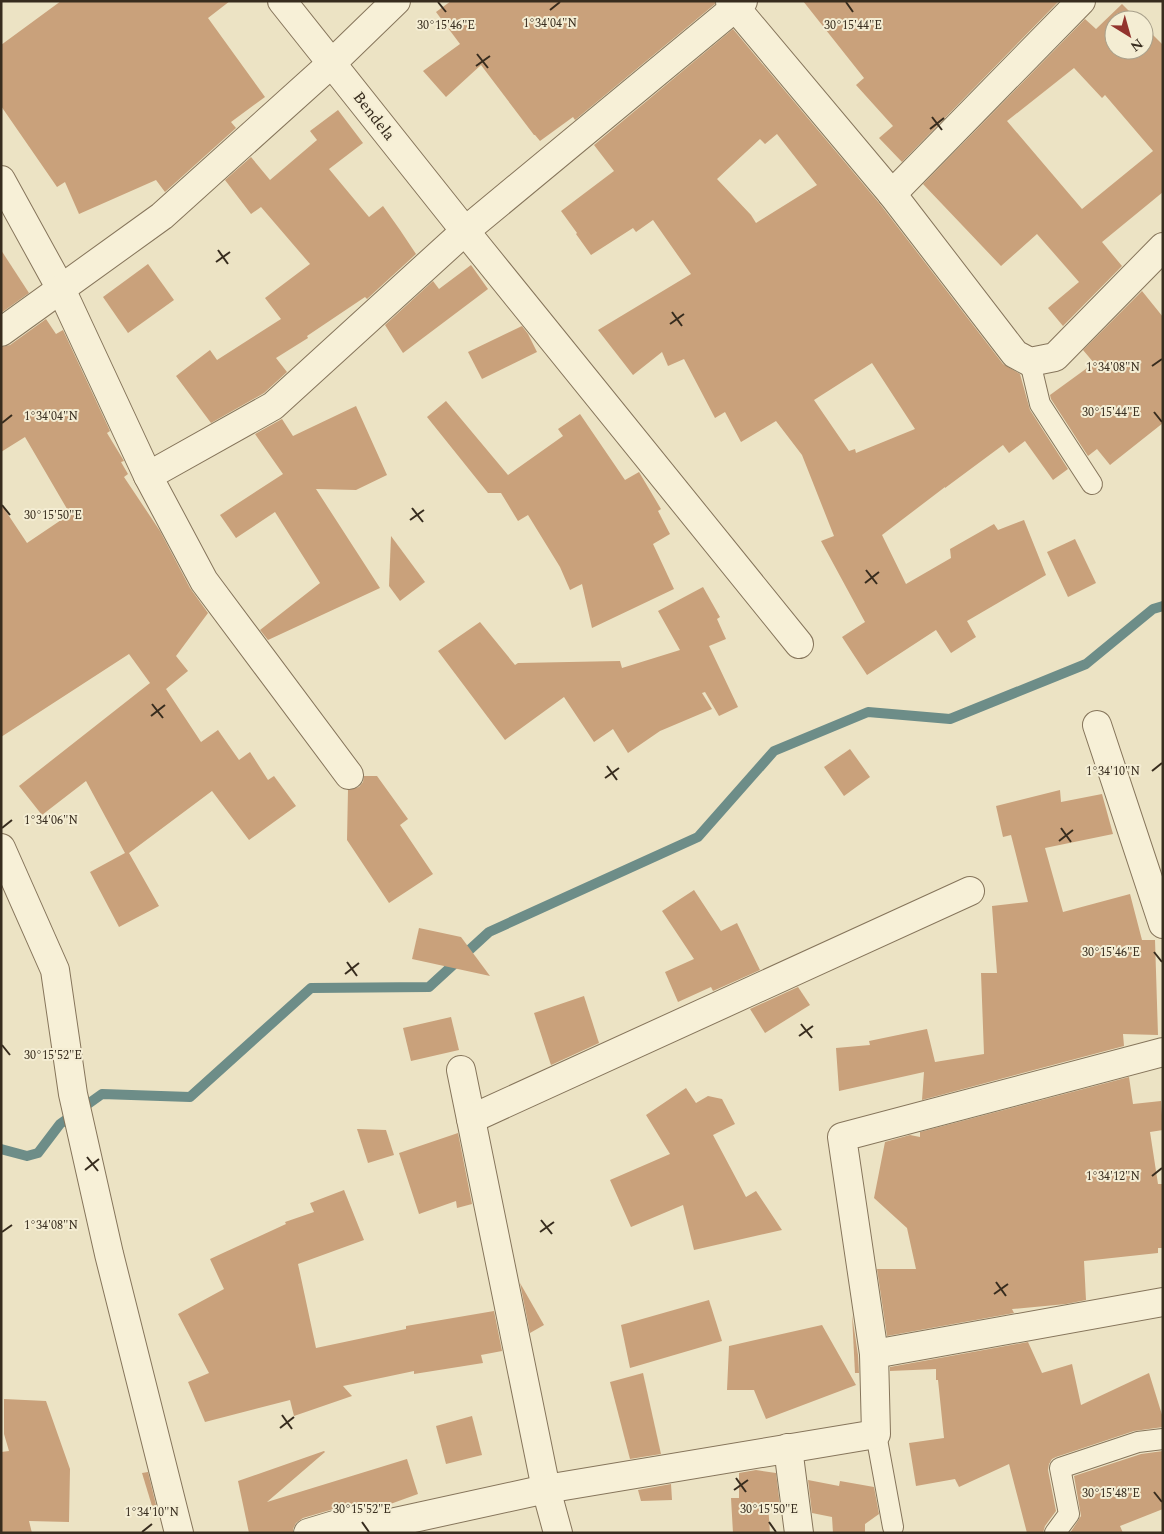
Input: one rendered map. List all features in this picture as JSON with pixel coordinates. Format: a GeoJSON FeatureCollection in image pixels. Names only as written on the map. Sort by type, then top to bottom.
{"type":"FeatureCollection","features":[{"type":"Feature","properties":{"kind":"street","name":"Bendela"},"geometry":{"type":"LineString","coordinates":[[282,1],[465,231],[799,644]]}},
{"type":"Feature","properties":{"kind":"street"},"geometry":{"type":"LineString","coordinates":[[1,332],[162,216],[332,63],[396,1]]}},
{"type":"Feature","properties":{"kind":"street"},"geometry":{"type":"LineString","coordinates":[[892,194],[1081,1]]}},
{"type":"Feature","properties":{"kind":"street"},"geometry":{"type":"LineString","coordinates":[[148,476],[273,406],[465,231],[736,4],[892,194],[1015,354],[1030,362],[1055,356],[1160,255]]}},
{"type":"Feature","properties":{"kind":"street"},"geometry":{"type":"LineString","coordinates":[[1,180],[61,289],[148,476],[204,581],[349,775]]}},
{"type":"Feature","properties":{"kind":"street"},"geometry":{"type":"LineString","coordinates":[[1097,725],[1163,924]]}},
{"type":"Feature","properties":{"kind":"street"},"geometry":{"type":"LineString","coordinates":[[1,848],[55,970],[73,1094],[109,1254],[179,1533]]}},
{"type":"Feature","properties":{"kind":"street"},"geometry":{"type":"LineString","coordinates":[[471,1119],[970,891]]}},
{"type":"Feature","properties":{"kind":"street"},"geometry":{"type":"LineString","coordinates":[[308,1533],[351,1520],[390,1522],[546,1489],[876,1434],[874,1354],[842,1137],[1163,1052]]}},
{"type":"Feature","properties":{"kind":"street"},"geometry":{"type":"LineString","coordinates":[[461,1070],[546,1489],[558,1533]]}},
{"type":"Feature","properties":{"kind":"street"},"geometry":{"type":"LineString","coordinates":[[874,1354],[1163,1302]]}},
{"type":"Feature","properties":{"kind":"street"},"geometry":{"type":"LineString","coordinates":[[788,1448],[799,1533]]}},
{"type":"Feature","properties":{"kind":"lane"},"geometry":{"type":"LineString","coordinates":[[1030,362],[1040,404],[1092,484]]}},
{"type":"Feature","properties":{"kind":"lane"},"geometry":{"type":"LineString","coordinates":[[876,1434],[892,1527]]}},
{"type":"Feature","properties":{"kind":"lane"},"geometry":{"type":"LineString","coordinates":[[1055,1533],[1069,1514],[1060,1468],[1138,1442],[1163,1439]]}},
{"type":"Feature","properties":{"kind":"building"},"geometry":{"type":"Polygon","coordinates":[[[61,1],[230,1],[208,18],[265,97],[231,122],[236,128],[165,192],[156,180],[79,214],[65,182],[57,187],[1,106],[1,45],[61,1]]]}},
{"type":"Feature","properties":{"kind":"building"},"geometry":{"type":"Polygon","coordinates":[[[451,1],[715,1],[715,4],[575,120],[573,117],[540,141],[481,65],[446,97],[423,71],[460,44],[436,12],[451,1]]]}},
{"type":"Feature","properties":{"kind":"building"},"geometry":{"type":"Polygon","coordinates":[[[803,1],[1059,1],[902,162],[879,138],[893,126],[856,85],[864,78],[803,1]]]}},
{"type":"Feature","properties":{"kind":"building"},"geometry":{"type":"Polygon","coordinates":[[[1122,4],[1128,10],[1116,10],[1122,4]]]}},
{"type":"Feature","properties":{"kind":"building"},"geometry":{"type":"Polygon","coordinates":[[[1085,19],[1096,29],[1104,21],[1104,60],[1154,60],[1154,36],[1163,45],[1163,192],[1102,242],[1122,266],[1063,326],[1048,308],[1079,282],[1037,234],[1001,266],[923,184],[1085,19]],[[1074,68],[1007,121],[1082,209],[1153,151],[1105,95],[1102,98],[1074,68]]]}},
{"type":"Feature","properties":{"kind":"building"},"geometry":{"type":"Polygon","coordinates":[[[733,29],[880,204],[1003,364],[1020,374],[1030,410],[1068,469],[1053,480],[1025,441],[1009,453],[1003,445],[882,535],[906,584],[951,558],[950,549],[994,524],[998,530],[1024,520],[1046,575],[967,621],[976,637],[951,653],[936,630],[867,675],[842,637],[865,622],[821,541],[834,536],[802,455],[776,421],[741,442],[725,412],[715,418],[684,359],[668,366],[662,352],[633,375],[598,330],[691,274],[653,220],[636,232],[633,228],[591,255],[561,211],[614,171],[594,145],[733,29]],[[777,134],[765,144],[760,139],[717,179],[751,215],[756,223],[817,185],[777,134]],[[872,363],[814,400],[849,451],[855,449],[856,453],[915,429],[872,363]]]}},
{"type":"Feature","properties":{"kind":"building"},"geometry":{"type":"Polygon","coordinates":[[[338,110],[363,143],[329,169],[369,217],[383,206],[416,254],[367,299],[365,297],[307,336],[308,338],[276,358],[287,372],[264,393],[211,423],[176,376],[210,350],[217,360],[281,319],[265,298],[310,264],[261,207],[251,214],[225,180],[251,157],[270,180],[317,140],[310,131],[338,110]]]}},
{"type":"Feature","properties":{"kind":"building"},"geometry":{"type":"Polygon","coordinates":[[[1,250],[29,293],[1,313],[1,250]]]}},
{"type":"Feature","properties":{"kind":"building"},"geometry":{"type":"Polygon","coordinates":[[[148,264],[174,300],[128,333],[103,297],[148,264]]]}},
{"type":"Feature","properties":{"kind":"building"},"geometry":{"type":"Polygon","coordinates":[[[471,265],[488,289],[403,353],[385,325],[433,281],[439,289],[471,265]]]}},
{"type":"Feature","properties":{"kind":"building"},"geometry":{"type":"Polygon","coordinates":[[[1142,291],[1163,317],[1163,423],[1110,465],[1097,449],[1088,456],[1050,395],[1094,363],[1083,350],[1142,291]]]}},
{"type":"Feature","properties":{"kind":"building"},"geometry":{"type":"Polygon","coordinates":[[[46,319],[56,334],[63,330],[110,431],[107,433],[124,461],[121,462],[128,474],[124,477],[160,531],[190,588],[208,613],[176,656],[188,671],[166,689],[201,742],[218,730],[239,760],[250,752],[268,780],[274,776],[296,806],[249,840],[212,791],[129,853],[159,906],[119,927],[90,872],[125,853],[86,781],[42,815],[19,786],[150,683],[129,654],[1,737],[1,504],[27,543],[70,514],[25,437],[1,452],[1,347],[10,345],[46,319]]]}},
{"type":"Feature","properties":{"kind":"building"},"geometry":{"type":"Polygon","coordinates":[[[522,326],[537,352],[482,379],[468,352],[522,326]]]}},
{"type":"Feature","properties":{"kind":"building"},"geometry":{"type":"Polygon","coordinates":[[[446,401],[508,475],[563,436],[558,429],[580,414],[625,480],[639,472],[661,509],[658,511],[670,534],[653,544],[674,589],[592,628],[582,584],[570,590],[560,567],[528,515],[518,521],[501,493],[488,493],[427,417],[446,401]]]}},
{"type":"Feature","properties":{"kind":"building"},"geometry":{"type":"Polygon","coordinates":[[[356,406],[387,475],[356,490],[316,489],[380,588],[268,640],[260,630],[320,583],[275,512],[236,538],[220,515],[283,474],[255,434],[282,419],[293,436],[356,406]]]}},
{"type":"Feature","properties":{"kind":"building"},"geometry":{"type":"Polygon","coordinates":[[[391,536],[425,582],[400,601],[389,586],[391,536]]]}},
{"type":"Feature","properties":{"kind":"building"},"geometry":{"type":"Polygon","coordinates":[[[1075,539],[1096,583],[1068,597],[1047,552],[1075,539]]]}},
{"type":"Feature","properties":{"kind":"building"},"geometry":{"type":"Polygon","coordinates":[[[703,587],[720,617],[717,619],[726,639],[709,646],[738,707],[719,716],[705,692],[702,693],[712,709],[660,731],[628,753],[613,729],[594,742],[564,697],[505,740],[438,651],[480,622],[515,665],[518,663],[620,661],[622,668],[680,650],[658,611],[703,587]]]}},
{"type":"Feature","properties":{"kind":"building"},"geometry":{"type":"Polygon","coordinates":[[[850,749],[870,777],[844,796],[824,767],[850,749]]]}},
{"type":"Feature","properties":{"kind":"building"},"geometry":{"type":"Polygon","coordinates":[[[364,776],[377,776],[408,819],[400,825],[433,874],[389,903],[347,840],[348,790],[359,787],[363,782],[364,776]]]}},
{"type":"Feature","properties":{"kind":"building"},"geometry":{"type":"Polygon","coordinates":[[[1060,790],[1061,802],[1102,794],[1113,834],[1045,848],[1063,912],[1130,894],[1142,940],[1155,940],[1158,1035],[1123,1034],[1124,1046],[922,1100],[924,1072],[839,1091],[836,1048],[870,1045],[869,1041],[927,1029],[935,1062],[984,1054],[981,973],[997,973],[992,906],[1028,902],[1011,835],[1003,837],[996,806],[1060,790]]]}},
{"type":"Feature","properties":{"kind":"building"},"geometry":{"type":"Polygon","coordinates":[[[694,890],[721,931],[737,923],[760,970],[713,991],[711,987],[678,1002],[665,972],[694,959],[662,911],[694,890]]]}},
{"type":"Feature","properties":{"kind":"building"},"geometry":{"type":"Polygon","coordinates":[[[419,928],[461,937],[490,976],[412,959],[419,928]]]}},
{"type":"Feature","properties":{"kind":"building"},"geometry":{"type":"Polygon","coordinates":[[[798,987],[810,1005],[765,1033],[750,1009],[798,987]]]}},
{"type":"Feature","properties":{"kind":"building"},"geometry":{"type":"Polygon","coordinates":[[[584,996],[599,1043],[551,1065],[534,1013],[584,996]]]}},
{"type":"Feature","properties":{"kind":"building"},"geometry":{"type":"Polygon","coordinates":[[[451,1017],[459,1050],[411,1061],[403,1028],[451,1017]]]}},
{"type":"Feature","properties":{"kind":"building"},"geometry":{"type":"Polygon","coordinates":[[[1129,1077],[1133,1104],[1161,1101],[1163,1130],[1150,1132],[1158,1184],[1163,1184],[1163,1248],[1158,1248],[1158,1253],[1084,1261],[1086,1300],[1066,1304],[1012,1309],[1014,1313],[887,1336],[877,1269],[916,1269],[907,1228],[874,1198],[885,1142],[910,1135],[920,1137],[920,1132],[1129,1077]]]}},
{"type":"Feature","properties":{"kind":"building"},"geometry":{"type":"Polygon","coordinates":[[[686,1088],[696,1103],[708,1096],[722,1099],[735,1124],[713,1135],[746,1197],[756,1191],[782,1230],[694,1250],[683,1205],[631,1227],[610,1180],[670,1154],[646,1115],[686,1088]]]}},
{"type":"Feature","properties":{"kind":"building"},"geometry":{"type":"Polygon","coordinates":[[[357,1129],[386,1130],[394,1155],[368,1163],[357,1129]]]}},
{"type":"Feature","properties":{"kind":"building"},"geometry":{"type":"Polygon","coordinates":[[[458,1133],[472,1204],[457,1208],[456,1201],[419,1214],[399,1153],[458,1133]]]}},
{"type":"Feature","properties":{"kind":"building"},"geometry":{"type":"Polygon","coordinates":[[[344,1190],[364,1240],[298,1264],[316,1348],[406,1329],[406,1326],[494,1311],[502,1351],[481,1355],[483,1363],[414,1374],[414,1371],[343,1386],[352,1396],[294,1416],[290,1400],[205,1422],[188,1382],[209,1373],[178,1314],[224,1289],[210,1259],[286,1224],[285,1222],[314,1212],[310,1203],[344,1190]]]}},
{"type":"Feature","properties":{"kind":"building"},"geometry":{"type":"Polygon","coordinates":[[[520,1283],[544,1325],[530,1333],[520,1283]]]}},
{"type":"Feature","properties":{"kind":"building"},"geometry":{"type":"Polygon","coordinates":[[[709,1300],[722,1341],[630,1368],[621,1325],[709,1300]]]}},
{"type":"Feature","properties":{"kind":"building"},"geometry":{"type":"Polygon","coordinates":[[[852,1315],[858,1355],[859,1373],[855,1373],[852,1315]]]}},
{"type":"Feature","properties":{"kind":"building"},"geometry":{"type":"Polygon","coordinates":[[[822,1325],[856,1385],[766,1419],[754,1390],[727,1390],[729,1346],[822,1325]]]}},
{"type":"Feature","properties":{"kind":"building"},"geometry":{"type":"Polygon","coordinates":[[[1028,1342],[1042,1373],[1072,1364],[1081,1405],[1149,1373],[1163,1418],[1163,1427],[1134,1431],[1052,1459],[1048,1470],[1056,1511],[1045,1526],[1043,1533],[1027,1533],[1009,1464],[959,1487],[955,1479],[916,1486],[909,1443],[944,1438],[936,1369],[890,1371],[890,1367],[1028,1342]]]}},
{"type":"Feature","properties":{"kind":"building"},"geometry":{"type":"Polygon","coordinates":[[[643,1373],[661,1454],[630,1459],[610,1382],[643,1373]]]}},
{"type":"Feature","properties":{"kind":"building"},"geometry":{"type":"Polygon","coordinates":[[[4,1399],[46,1401],[70,1469],[69,1522],[29,1521],[32,1533],[1,1533],[1,1452],[9,1451],[4,1434],[4,1399]]]}},
{"type":"Feature","properties":{"kind":"building"},"geometry":{"type":"Polygon","coordinates":[[[472,1416],[482,1455],[446,1464],[436,1426],[472,1416]]]}},
{"type":"Feature","properties":{"kind":"building"},"geometry":{"type":"Polygon","coordinates":[[[324,1451],[267,1502],[407,1459],[418,1494],[382,1507],[347,1505],[303,1518],[296,1523],[293,1533],[249,1533],[238,1481],[324,1451]]]}},
{"type":"Feature","properties":{"kind":"building"},"geometry":{"type":"Polygon","coordinates":[[[1163,1451],[1163,1509],[1120,1526],[1123,1533],[1070,1533],[1081,1516],[1074,1476],[1141,1454],[1163,1451]]]}},
{"type":"Feature","properties":{"kind":"building"},"geometry":{"type":"Polygon","coordinates":[[[756,1470],[776,1473],[780,1506],[768,1504],[770,1533],[733,1533],[731,1498],[739,1498],[739,1473],[756,1470]]]}},
{"type":"Feature","properties":{"kind":"building"},"geometry":{"type":"Polygon","coordinates":[[[148,1472],[156,1505],[152,1506],[142,1473],[148,1472]]]}},
{"type":"Feature","properties":{"kind":"building"},"geometry":{"type":"Polygon","coordinates":[[[808,1480],[839,1486],[840,1481],[874,1487],[879,1514],[865,1524],[865,1533],[833,1533],[832,1517],[812,1513],[808,1480]]]}},
{"type":"Feature","properties":{"kind":"building"},"geometry":{"type":"Polygon","coordinates":[[[671,1484],[672,1500],[641,1501],[638,1490],[671,1484]]]}},
{"type":"Feature","properties":{"kind":"waterway"},"geometry":{"type":"LineString","coordinates":[[1,1149],[27,1156],[38,1153],[60,1124],[102,1094],[190,1097],[311,988],[429,987],[489,932],[698,837],[774,751],[868,712],[950,719],[1086,664],[1153,609],[1163,606]]}}]}
